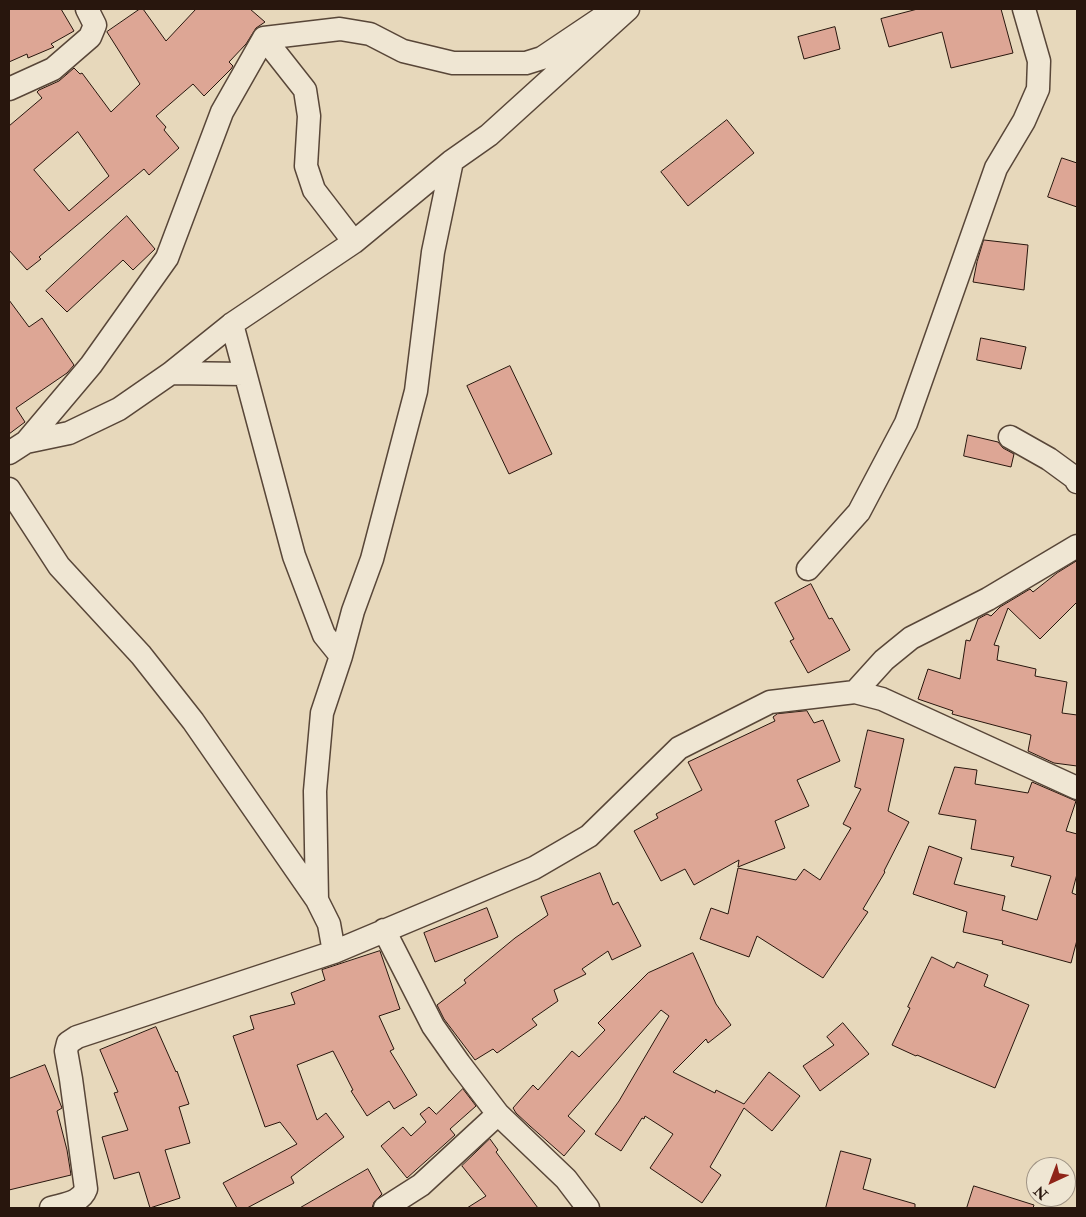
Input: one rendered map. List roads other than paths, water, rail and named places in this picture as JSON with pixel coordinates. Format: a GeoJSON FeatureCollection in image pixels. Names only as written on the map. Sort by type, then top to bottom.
{"type":"FeatureCollection","features":[{"type":"Feature","properties":{"kind":"street"},"geometry":{"type":"LineString","coordinates":[[9,89],[53,69],[90,36],[95,25],[87,9]]}},
{"type":"Feature","properties":{"kind":"street"},"geometry":{"type":"LineString","coordinates":[[264,38],[340,29],[370,34],[403,50],[453,63],[526,64],[542,58],[615,9]]}},
{"type":"Feature","properties":{"kind":"street"},"geometry":{"type":"LineString","coordinates":[[17,448],[77,429],[119,409],[171,374],[232,324],[354,242],[452,161],[489,135],[628,9]]}},
{"type":"Feature","properties":{"kind":"street"},"geometry":{"type":"LineString","coordinates":[[808,569],[859,512],[906,423],[996,168],[1024,121],[1038,89],[1039,62],[1024,9]]}},
{"type":"Feature","properties":{"kind":"street"},"geometry":{"type":"LineString","coordinates":[[264,38],[305,90],[309,116],[306,166],[314,190],[354,242]]}},
{"type":"Feature","properties":{"kind":"street"},"geometry":{"type":"LineString","coordinates":[[17,448],[91,365],[167,258],[222,112],[264,38]]}},
{"type":"Feature","properties":{"kind":"street"},"geometry":{"type":"LineString","coordinates":[[317,900],[314,791],[322,713],[341,656],[353,611],[372,559],[416,390],[433,252],[452,161]]}},
{"type":"Feature","properties":{"kind":"street"},"geometry":{"type":"LineString","coordinates":[[232,324],[294,556],[324,635],[341,656]]}},
{"type":"Feature","properties":{"kind":"street"},"geometry":{"type":"LineString","coordinates":[[171,374],[244,374]]}},
{"type":"Feature","properties":{"kind":"street"},"geometry":{"type":"LineString","coordinates":[[1010,437],[1049,458],[1075,478],[1077,482]]}},
{"type":"Feature","properties":{"kind":"street"},"geometry":{"type":"LineString","coordinates":[[9,489],[59,566],[141,656],[193,721],[317,900],[329,924],[334,952]]}},
{"type":"Feature","properties":{"kind":"street"},"geometry":{"type":"LineString","coordinates":[[855,692],[884,660],[911,638],[988,599],[1077,546]]}},
{"type":"Feature","properties":{"kind":"street"},"geometry":{"type":"LineString","coordinates":[[51,1208],[82,1198],[86,1189],[66,1051],[68,1043],[77,1037],[334,952],[476,894],[534,868],[588,836],[680,748],[770,702],[855,692],[882,699],[1077,788]]}},
{"type":"Feature","properties":{"kind":"street"},"geometry":{"type":"LineString","coordinates":[[384,930],[434,1026],[459,1063],[498,1114],[566,1179],[588,1208]]}},
{"type":"Feature","properties":{"kind":"street"},"geometry":{"type":"LineString","coordinates":[[385,1208],[420,1185],[498,1114]]}}]}
